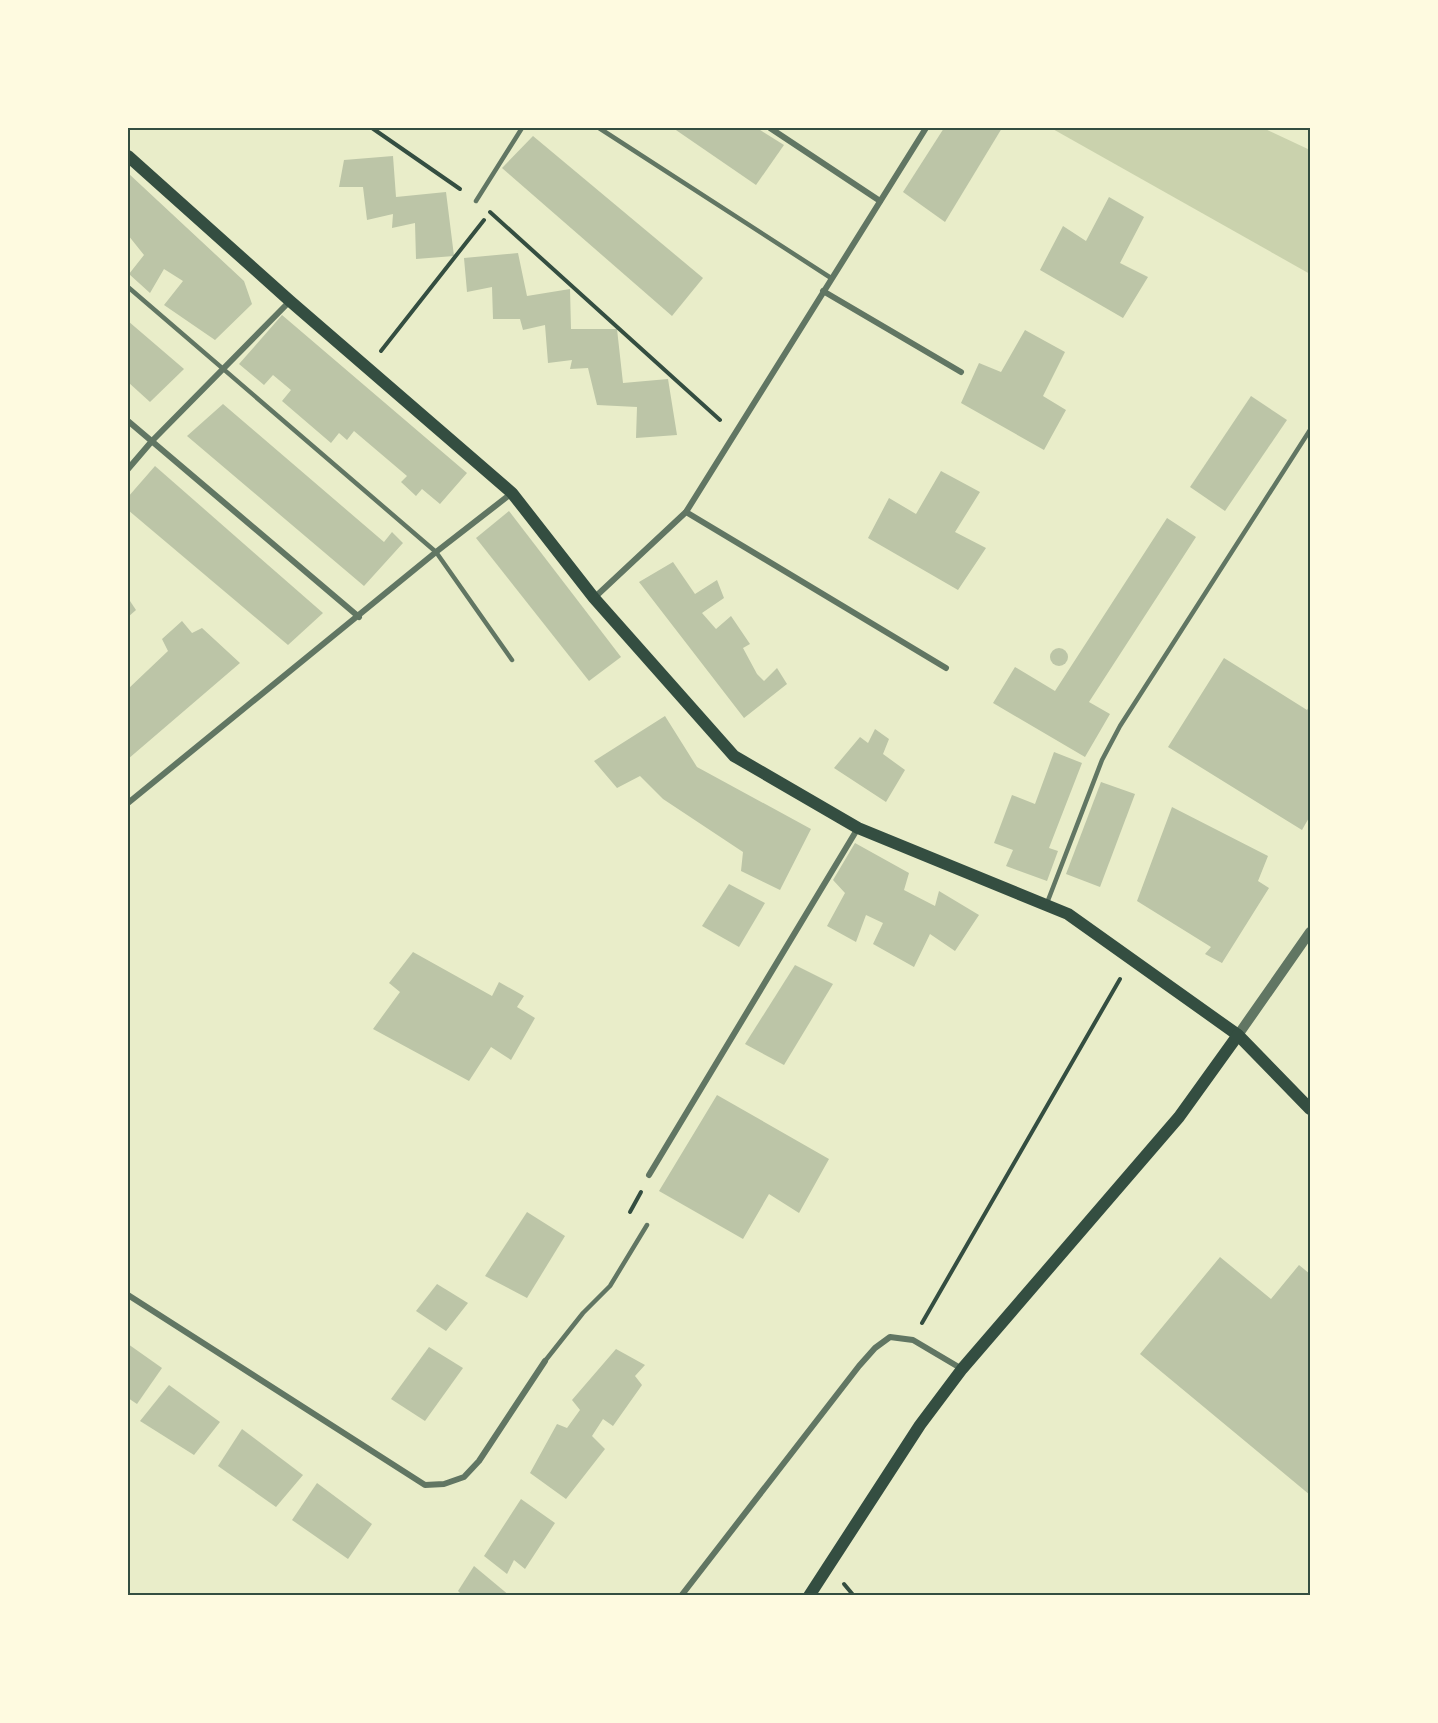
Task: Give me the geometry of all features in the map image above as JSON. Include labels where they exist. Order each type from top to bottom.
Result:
[{"type":"main road","points":[[128,156],[512,493],[594,598],[735,756],[858,828],[1068,915],[1238,1035],[1311,1109]]},
{"type":"main road","points":[[809,1596],[920,1425],[962,1369],[1179,1117],[1238,1035]]},
{"type":"street","points":[[773,128],[880,201]]},
{"type":"street","points":[[594,598],[686,512],[926,128]]},
{"type":"street","points":[[823,291],[961,372]]},
{"type":"street","points":[[128,469],[152,441],[290,300]]},
{"type":"street","points":[[128,421],[359,617]]},
{"type":"street","points":[[128,803],[436,552],[512,493]]},
{"type":"street","points":[[686,512],[946,668]]},
{"type":"street","points":[[650,1175],[858,828]]},
{"type":"street","points":[[1238,1035],[1311,932]]},
{"type":"street","points":[[128,1295],[425,1485],[444,1484],[464,1477],[479,1461],[545,1362]]},
{"type":"street","points":[[681,1596],[875,1348],[890,1337],[912,1340],[962,1369]]},
{"type":"lane","points":[[476,201],[522,128]]},
{"type":"lane","points":[[599,128],[831,278]]},
{"type":"lane","points":[[128,286],[436,552],[512,660]]},
{"type":"lane","points":[[1046,906],[1102,760],[1120,726],[1311,430]]},
{"type":"lane","points":[[545,1362],[583,1312],[610,1286],[647,1225]]},
{"type":"path","points":[[372,128],[490,212],[735,434]]},
{"type":"path","points":[[368,368],[490,212]]},
{"type":"path","points":[[912,1340],[1132,959]]},
{"type":"green space","points":[[1051,128],[1263,128],[1310,150],[1310,274]]},
{"type":"building","points":[[673,128],[757,128],[784,145],[756,185]]},
{"type":"building","points":[[944,128],[1002,128],[945,222],[903,192]]},
{"type":"building","points":[[533,136],[703,278],[672,316],[502,168]]},
{"type":"building","points":[[393,156],[396,197],[446,192],[454,256],[416,259],[415,223],[392,228],[393,214],[367,220],[363,187],[339,187],[344,160]]},
{"type":"building","points":[[128,173],[244,281],[252,304],[215,340],[164,305],[183,281],[164,269],[150,293],[129,274],[144,255],[128,235]]},
{"type":"building","points":[[1109,197],[1144,217],[1120,263],[1148,277],[1123,318],[1040,270],[1063,226],[1086,241]]},
{"type":"building","points":[[518,253],[527,296],[570,289],[571,329],[617,329],[623,383],[668,379],[677,435],[636,438],[637,407],[597,405],[588,368],[570,369],[572,360],[548,363],[545,325],[523,330],[520,319],[493,319],[492,287],[467,292],[464,258]]},
{"type":"building","points":[[282,315],[467,473],[440,504],[422,489],[416,496],[401,482],[407,476],[354,431],[347,440],[339,433],[331,443],[282,401],[291,390],[273,375],[264,385],[239,364]]},
{"type":"building","points":[[128,321],[184,369],[150,402],[128,382]]},
{"type":"building","points":[[1025,330],[1065,352],[1043,396],[1066,410],[1044,450],[961,403],[979,363],[1001,372]]},
{"type":"building","points":[[1251,396],[1287,420],[1225,511],[1190,487]]},
{"type":"building","points":[[223,404],[384,542],[392,532],[403,543],[364,586],[187,436]]},
{"type":"building","points":[[155,466],[323,613],[288,645],[128,510],[128,497]]},
{"type":"building","points":[[941,471],[980,492],[955,532],[986,548],[958,590],[868,538],[889,498],[916,514]]},
{"type":"building","points":[[509,511],[621,657],[589,681],[476,538]]},
{"type":"building","points":[[1167,518],[1196,537],[1089,702],[1110,714],[1085,757],[993,703],[1015,667],[1055,691]]},
{"type":"building","points":[[673,562],[695,594],[717,580],[724,598],[702,613],[716,629],[731,616],[750,644],[743,648],[757,674],[764,681],[777,668],[787,684],[744,718],[639,582]]},
{"type":"building","points":[[128,598],[136,610],[128,617]]},
{"type":"building","points":[[182,621],[192,633],[202,628],[240,663],[128,759],[128,689],[168,651],[162,639]]},
{"type":"building","points":[[1055,648],[1063,648],[1068,653],[1066,664],[1055,666],[1050,661],[1050,653]]},
{"type":"building","points":[[1224,658],[1307,710],[1310,705],[1310,816],[1302,830],[1168,747]]},
{"type":"building","points":[[665,716],[697,767],[811,829],[780,890],[741,871],[743,852],[663,799],[640,776],[617,788],[594,761]]},
{"type":"building","points":[[875,729],[889,739],[883,754],[905,770],[886,802],[834,768],[860,737],[868,743]]},
{"type":"building","points":[[1054,752],[1082,763],[1049,848],[1058,851],[1047,881],[1006,866],[1013,850],[994,843],[1012,795],[1035,804]]},
{"type":"building","points":[[1101,782],[1135,794],[1100,887],[1066,874]]},
{"type":"building","points":[[1172,807],[1268,856],[1258,881],[1269,888],[1222,963],[1205,954],[1211,947],[1137,901]]},
{"type":"building","points":[[855,843],[909,873],[904,890],[935,906],[939,891],[979,915],[955,951],[930,934],[914,967],[873,944],[883,923],[866,915],[856,942],[827,926],[845,893],[833,880]]},
{"type":"building","points":[[729,884],[765,903],[739,947],[702,926]]},
{"type":"building","points":[[413,952],[492,996],[499,982],[524,996],[517,1007],[535,1018],[511,1060],[491,1047],[469,1081],[373,1029],[400,992],[389,983]]},
{"type":"building","points":[[795,965],[833,984],[784,1065],[745,1044]]},
{"type":"building","points":[[717,1095],[829,1159],[799,1213],[769,1194],[743,1239],[659,1191]]},
{"type":"building","points":[[527,1212],[565,1236],[527,1298],[485,1276]]},
{"type":"building","points":[[1220,1257],[1271,1299],[1299,1265],[1310,1274],[1310,1495],[1140,1354]]},
{"type":"building","points":[[437,1284],[468,1303],[446,1331],[416,1311]]},
{"type":"building","points":[[128,1344],[162,1368],[137,1404],[128,1398]]},
{"type":"building","points":[[429,1347],[463,1368],[425,1421],[391,1399]]},
{"type":"building","points":[[616,1349],[645,1365],[635,1376],[642,1385],[613,1426],[603,1419],[592,1436],[605,1449],[566,1499],[530,1473],[557,1424],[567,1428],[580,1410],[572,1400]]},
{"type":"building","points":[[169,1385],[220,1422],[194,1455],[140,1421]]},
{"type":"building","points":[[242,1429],[303,1475],[276,1507],[218,1466]]},
{"type":"building","points":[[317,1483],[372,1524],[348,1559],[292,1520]]},
{"type":"building","points":[[521,1499],[555,1523],[525,1569],[514,1560],[507,1574],[484,1556]]},
{"type":"building","points":[[474,1566],[510,1596],[463,1596],[458,1591]]}]
